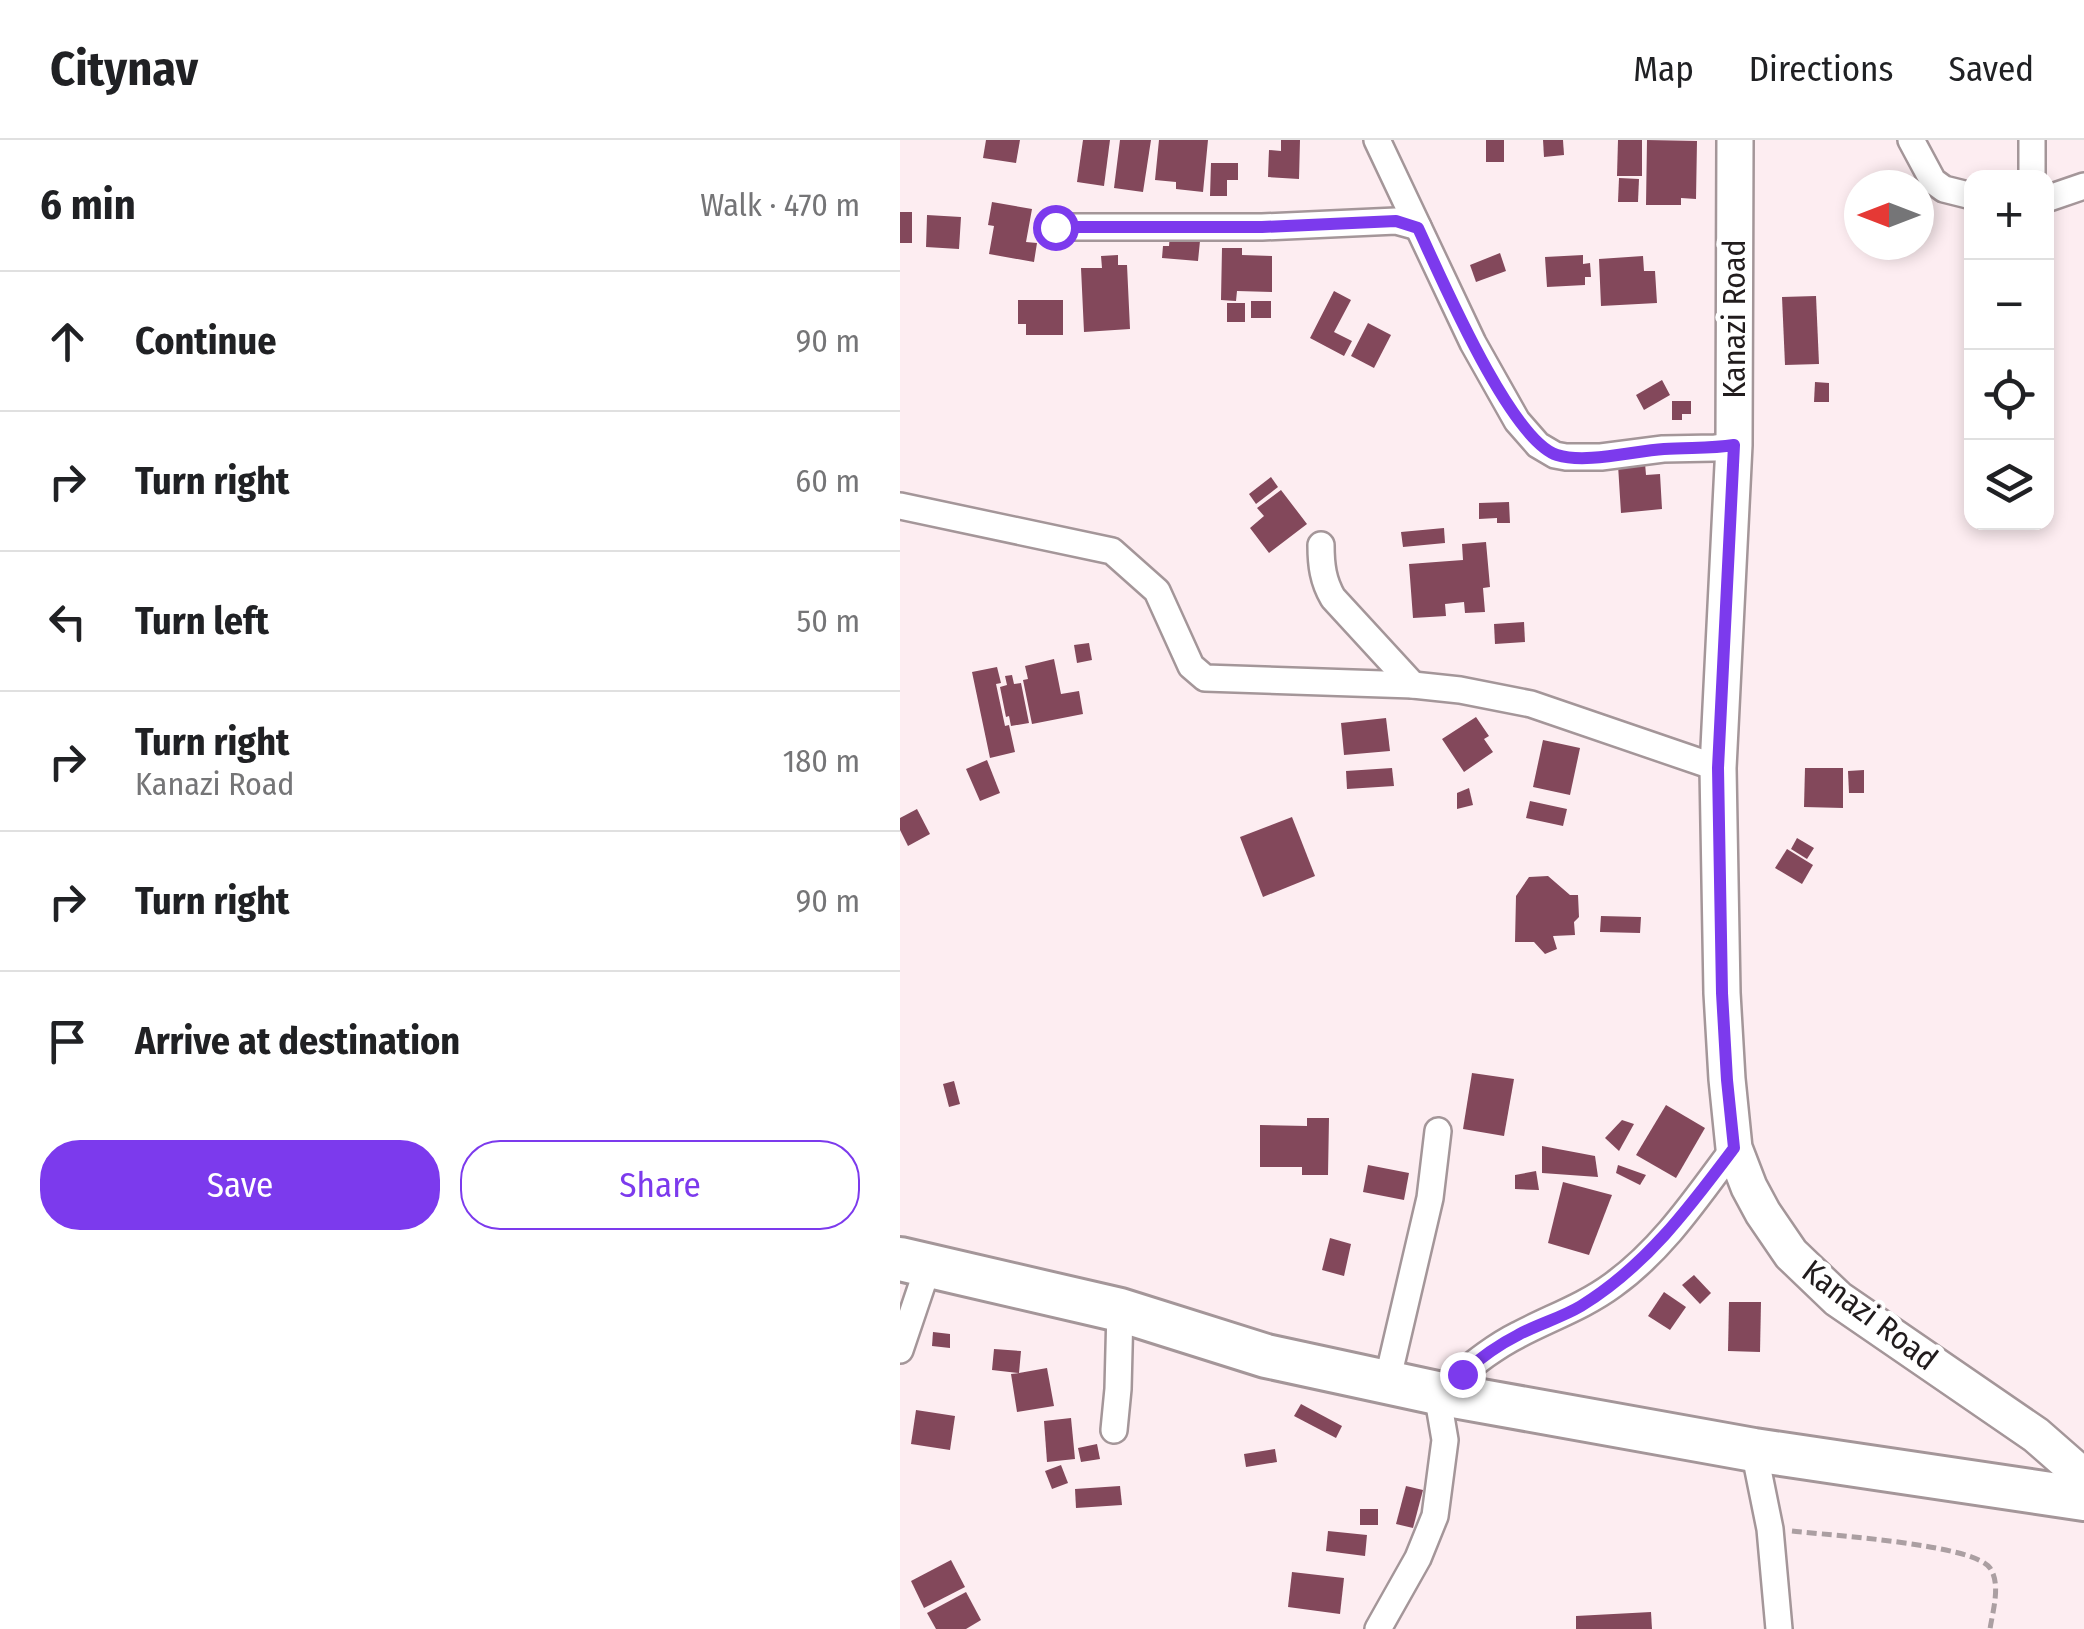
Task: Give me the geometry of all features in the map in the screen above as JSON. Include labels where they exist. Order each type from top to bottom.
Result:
[{"type":"highway","points":[[914,1263],[1120,1310],[1266,1356],[1437,1393],[1754,1450],[2084,1499]]},
{"type":"main road","name":"Kanazi Road","points":[[1735,140],[1734,445],[1718,768],[1722,993],[1734,1148],[1756,1200],[1791,1254],[1838,1298],[2036,1436],[2084,1477]]},
{"type":"street","points":[[1377,140],[1473,343],[1517,421],[1538,445],[1566,457],[1734,445]]},
{"type":"street","points":[[1911,140],[1933,181],[1944,190],[1964,194]]},
{"type":"street","points":[[2032,140],[2032,170]]},
{"type":"street","points":[[2054,196],[2084,186]]},
{"type":"street","points":[[1055,227],[1262,227],[1396,221],[1418,228]]},
{"type":"street","points":[[900,506],[1112,551],[1158,591],[1191,666],[1206,678],[1460,690],[1531,704],[1718,768]]},
{"type":"street","points":[[1321,546],[1326,587],[1333,598],[1413,685]]},
{"type":"street","points":[[1387,1382],[1430,1198],[1438,1131]]},
{"type":"street","points":[[1378,1629],[1418,1558],[1435,1516],[1446,1440],[1437,1393],[1517,1335],[1577,1308],[1615,1284],[1677,1224],[1734,1148]]},
{"type":"street","points":[[900,1350],[914,1263]]},
{"type":"street","points":[[1114,1430],[1120,1310]]},
{"type":"street","points":[[1754,1450],[1770,1529],[1779,1629]]},
{"type":"path","points":[[1770,1529],[1975,1556],[1988,1564],[1994,1578],[1996,1593],[1990,1629]]},
{"type":"building","points":[[986,140],[1020,140],[1016,163],[983,158]]},
{"type":"building","points":[[1083,140],[1110,140],[1104,186],[1077,182]]},
{"type":"building","points":[[1120,140],[1151,140],[1143,192],[1114,188]]},
{"type":"building","points":[[1159,140],[1208,140],[1203,192],[1176,189],[1176,182],[1155,180]]},
{"type":"building","points":[[1281,140],[1300,140],[1299,179],[1268,177],[1269,150],[1281,151]]},
{"type":"building","points":[[1486,140],[1504,140],[1504,162],[1486,162]]},
{"type":"building","points":[[1543,140],[1563,140],[1564,155],[1544,157]]},
{"type":"building","points":[[1618,140],[1642,140],[1642,176],[1617,176]]},
{"type":"building","points":[[1647,140],[1697,141],[1696,199],[1681,198],[1681,205],[1646,205]]},
{"type":"building","points":[[1211,163],[1238,163],[1238,180],[1227,180],[1227,196],[1210,196]]},
{"type":"building","points":[[1619,178],[1639,179],[1638,202],[1618,202]]},
{"type":"building","points":[[992,202],[1032,209],[1026,242],[1037,243],[1034,262],[989,254],[994,226],[988,225]]},
{"type":"building","points":[[900,212],[912,212],[912,243],[900,243]]},
{"type":"building","points":[[927,215],[961,217],[959,249],[926,247]]},
{"type":"building","points":[[1170,234],[1200,241],[1198,261],[1162,258]]},
{"type":"building","points":[[1222,248],[1242,248],[1242,255],[1272,256],[1272,292],[1237,291],[1236,301],[1221,300]]},
{"type":"building","points":[[1500,253],[1506,271],[1476,282],[1470,265]]},
{"type":"building","points":[[1118,255],[1118,265],[1127,265],[1130,329],[1084,332],[1081,268],[1102,268],[1101,256]]},
{"type":"building","points":[[1583,255],[1583,264],[1590,263],[1591,277],[1585,277],[1585,285],[1547,287],[1545,257]]},
{"type":"building","points":[[1643,256],[1644,271],[1655,271],[1657,303],[1601,306],[1599,259]]},
{"type":"building","points":[[1334,291],[1351,300],[1334,332],[1352,341],[1344,356],[1310,338]]},
{"type":"building","points":[[1816,296],[1819,364],[1785,365],[1782,297]]},
{"type":"building","points":[[1018,300],[1063,300],[1063,335],[1026,335],[1026,324],[1018,324]]},
{"type":"building","points":[[1251,301],[1271,301],[1271,318],[1251,318]]},
{"type":"building","points":[[1227,303],[1245,303],[1245,322],[1227,322]]},
{"type":"building","points":[[1368,323],[1391,335],[1374,368],[1351,356]]},
{"type":"building","points":[[1662,380],[1670,395],[1644,410],[1636,395]]},
{"type":"building","points":[[1815,382],[1829,383],[1829,402],[1814,402]]},
{"type":"building","points":[[1672,401],[1691,401],[1691,414],[1682,414],[1682,420],[1672,420]]},
{"type":"building","points":[[1645,463],[1646,475],[1660,474],[1662,509],[1621,513],[1618,465]]},
{"type":"building","points":[[1271,477],[1278,487],[1256,504],[1249,494]]},
{"type":"building","points":[[1281,490],[1307,524],[1269,553],[1250,528],[1264,516],[1257,508]]},
{"type":"building","points":[[1509,502],[1510,523],[1497,523],[1497,518],[1479,519],[1479,503]]},
{"type":"building","points":[[1444,528],[1445,543],[1403,547],[1401,532]]},
{"type":"building","points":[[1486,542],[1490,587],[1483,588],[1485,612],[1465,613],[1464,602],[1445,604],[1446,616],[1413,618],[1409,564],[1463,560],[1462,544]]},
{"type":"building","points":[[1524,622],[1525,642],[1495,644],[1494,624]]},
{"type":"building","points":[[1089,643],[1092,660],[1077,663],[1074,645]]},
{"type":"building","points":[[1054,659],[1061,694],[1079,691],[1083,714],[1032,724],[1023,680],[1028,679],[1025,666]]},
{"type":"building","points":[[997,667],[1001,683],[996,684],[1015,752],[990,758],[972,672]]},
{"type":"building","points":[[1012,675],[1014,684],[1021,683],[1029,723],[1011,726],[1000,687],[1007,685],[1005,676]]},
{"type":"building","points":[[1476,717],[1489,736],[1484,739],[1493,752],[1464,772],[1442,739]]},
{"type":"building","points":[[1386,718],[1390,751],[1344,755],[1341,723]]},
{"type":"building","points":[[1543,740],[1580,748],[1570,795],[1533,787]]},
{"type":"building","points":[[987,760],[1000,793],[980,801],[966,769]]},
{"type":"building","points":[[1392,768],[1394,786],[1347,789],[1346,771]]},
{"type":"building","points":[[1805,768],[1843,768],[1843,808],[1804,807]]},
{"type":"building","points":[[1864,770],[1864,793],[1849,793],[1848,771]]},
{"type":"building","points":[[1469,788],[1473,805],[1457,809],[1457,793]]},
{"type":"building","points":[[1530,801],[1567,809],[1563,826],[1526,818]]},
{"type":"building","points":[[917,809],[930,834],[908,846],[900,830],[900,818]]},
{"type":"building","points":[[1292,817],[1315,876],[1263,897],[1240,837]]},
{"type":"building","points":[[1797,838],[1814,848],[1807,859],[1791,849]]},
{"type":"building","points":[[1787,849],[1813,865],[1802,884],[1775,868]]},
{"type":"building","points":[[1548,876],[1570,895],[1578,895],[1579,917],[1574,922],[1575,935],[1553,936],[1557,949],[1545,954],[1534,942],[1515,942],[1516,896],[1529,877]]},
{"type":"building","points":[[1601,916],[1641,917],[1640,933],[1600,932]]},
{"type":"building","points":[[1472,1073],[1514,1079],[1504,1136],[1463,1129]]},
{"type":"building","points":[[954,1081],[960,1104],[949,1107],[943,1084]]},
{"type":"building","points":[[1666,1105],[1705,1128],[1676,1178],[1636,1155]]},
{"type":"building","points":[[1307,1118],[1329,1118],[1328,1175],[1302,1175],[1302,1167],[1260,1167],[1260,1125],[1307,1126]]},
{"type":"building","points":[[1622,1120],[1634,1124],[1619,1151],[1605,1138]]},
{"type":"building","points":[[1542,1146],[1595,1156],[1598,1177],[1542,1173]]},
{"type":"building","points":[[1368,1165],[1409,1173],[1404,1200],[1363,1192]]},
{"type":"building","points":[[1618,1165],[1646,1175],[1640,1185],[1616,1173]]},
{"type":"building","points":[[1536,1171],[1539,1190],[1515,1189],[1515,1175]]},
{"type":"building","points":[[1563,1182],[1612,1195],[1589,1255],[1548,1243]]},
{"type":"building","points":[[1330,1238],[1351,1244],[1344,1276],[1322,1270]]},
{"type":"building","points":[[1694,1275],[1711,1293],[1700,1304],[1682,1285]]},
{"type":"building","points":[[1664,1292],[1686,1307],[1670,1330],[1648,1316]]},
{"type":"building","points":[[1729,1302],[1761,1302],[1760,1352],[1728,1351]]},
{"type":"building","points":[[933,1332],[950,1334],[950,1348],[932,1346]]},
{"type":"building","points":[[994,1349],[1021,1351],[1019,1373],[992,1370]]},
{"type":"building","points":[[1047,1368],[1054,1406],[1017,1412],[1011,1374]]},
{"type":"building","points":[[1301,1404],[1342,1426],[1336,1438],[1294,1416]]},
{"type":"building","points":[[916,1410],[955,1416],[950,1450],[911,1444]]},
{"type":"building","points":[[1071,1418],[1075,1459],[1047,1462],[1044,1421]]},
{"type":"building","points":[[1097,1444],[1100,1459],[1081,1462],[1078,1448]]},
{"type":"building","points":[[1275,1449],[1277,1462],[1246,1467],[1244,1454]]},
{"type":"building","points":[[1061,1465],[1068,1483],[1052,1489],[1045,1471]]},
{"type":"building","points":[[1120,1486],[1122,1505],[1076,1508],[1075,1489]]},
{"type":"building","points":[[1406,1486],[1423,1490],[1413,1528],[1396,1524]]},
{"type":"building","points":[[1360,1509],[1378,1509],[1378,1525],[1360,1525]]},
{"type":"building","points":[[1328,1531],[1367,1535],[1365,1556],[1326,1551]]},
{"type":"building","points":[[951,1560],[965,1587],[924,1608],[911,1581]]},
{"type":"building","points":[[1292,1572],[1344,1578],[1340,1614],[1288,1607]]},
{"type":"building","points":[[966,1592],[981,1620],[966,1629],[936,1629],[927,1613]]},
{"type":"building","points":[[1651,1612],[1652,1629],[1576,1629],[1576,1616]]},
{"type":"route","points":[[1055,227],[1262,227],[1396,221],[1418,228],[1473,343],[1517,421],[1538,445],[1566,457],[1734,445],[1718,768],[1722,993],[1734,1148],[1677,1224],[1615,1284],[1577,1308],[1517,1335],[1462,1374]]}]
